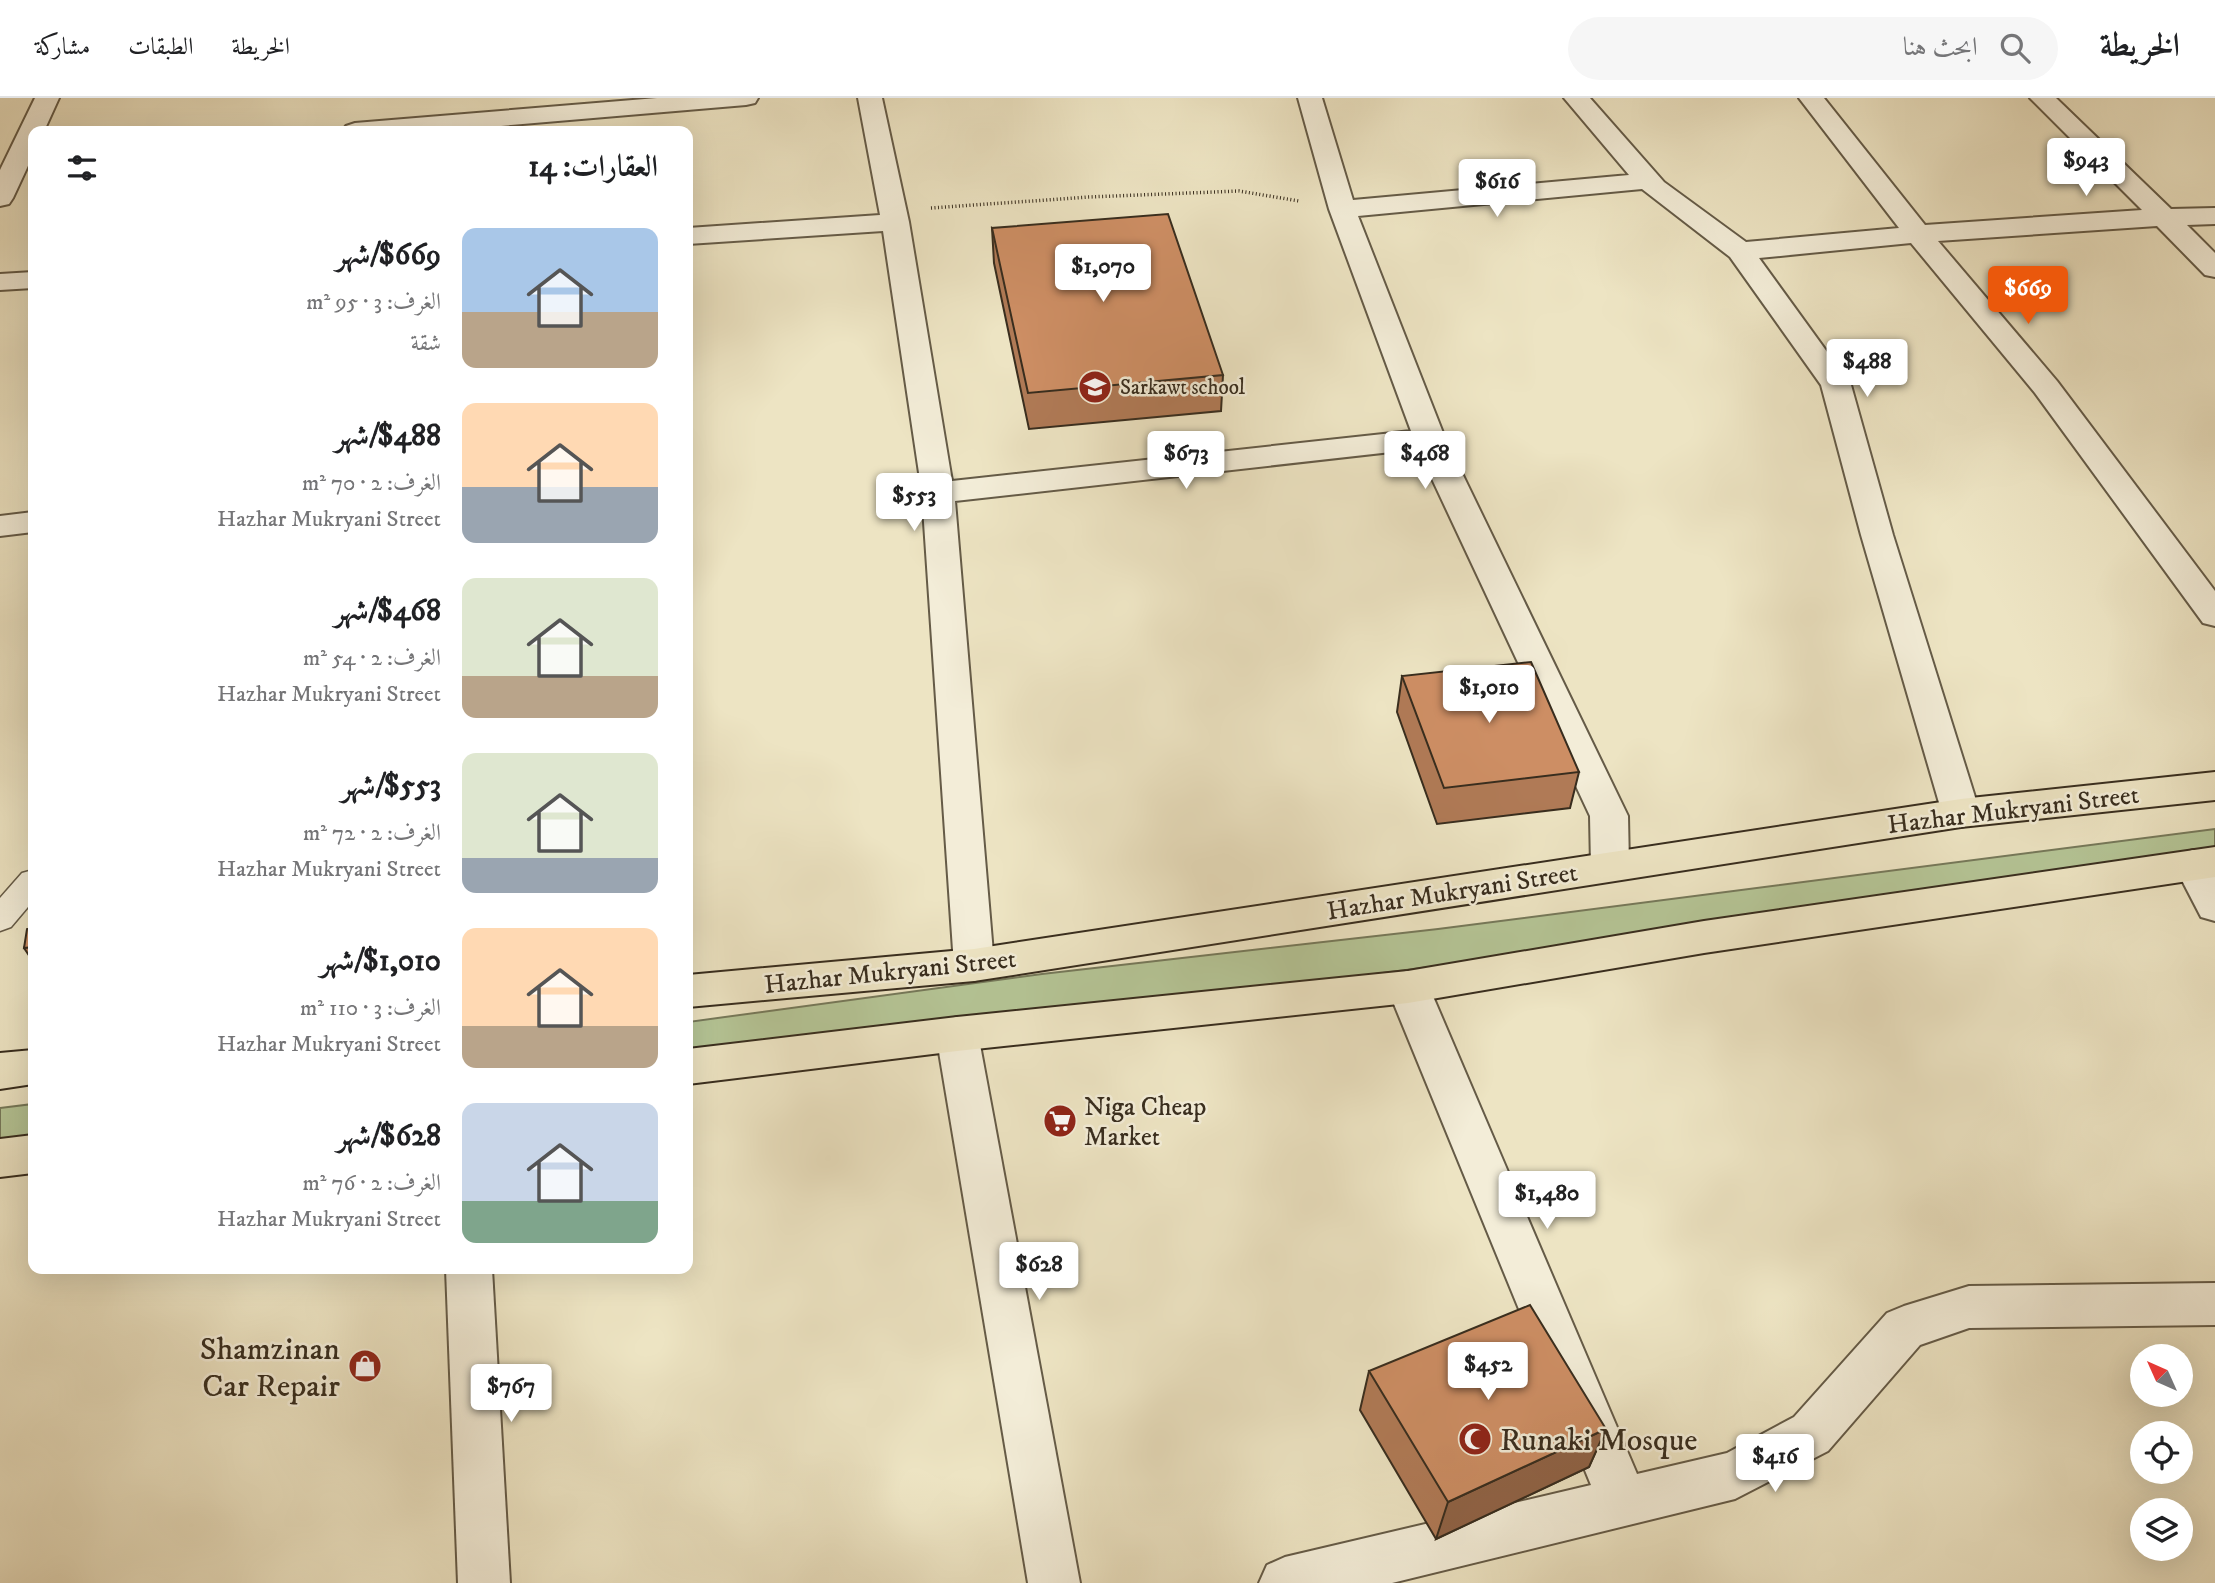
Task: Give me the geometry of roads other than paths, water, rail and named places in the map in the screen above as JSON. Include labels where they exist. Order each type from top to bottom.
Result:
[{"type":"highway","name":"Hazhar Mukryani Street","points":[[693,991],[974,965],[1961,813],[2215,786]]},
{"type":"highway","points":[[693,1066],[957,1034],[1408,986],[1704,937],[2204,864]]},
{"type":"highway","points":[[0,1071],[28,1068]]},
{"type":"highway","points":[[0,1158],[28,1155]]},
{"type":"street","points":[[37,126],[47,98]]},
{"type":"street","points":[[414,126],[746,98]]},
{"type":"street","points":[[870,98],[893,216],[938,493],[974,965]]},
{"type":"street","points":[[1310,98],[1342,209],[1429,438],[1609,816],[1610,866]]},
{"type":"street","points":[[1576,98],[1648,181],[1740,251],[1836,385],[1877,535],[1961,813]]},
{"type":"street","points":[[1811,98],[1918,234],[2046,387],[2215,615]]},
{"type":"street","points":[[2042,98],[2215,269]]},
{"type":"street","points":[[0,198],[26,159]]},
{"type":"street","points":[[1342,209],[1648,181]]},
{"type":"street","points":[[693,236],[893,216]]},
{"type":"street","points":[[1740,251],[1918,234],[2215,216]]},
{"type":"street","points":[[0,282],[28,280]]},
{"type":"street","points":[[938,493],[1429,438]]},
{"type":"street","points":[[0,526],[28,523]]},
{"type":"street","points":[[2204,864],[2215,906]]},
{"type":"street","points":[[1408,986],[1623,1502]]},
{"type":"street","points":[[957,1034],[1054,1583]]},
{"type":"street","points":[[469,1274],[484,1583]]},
{"type":"street","points":[[1285,1583],[1735,1475],[1811,1434],[1904,1328],[1969,1307],[2215,1304]]},
{"type":"lane","points":[[0,919],[28,887]]},
{"type":"place","name":"Sarkawt school","points":[[1095,387]]},
{"type":"place","name":"Niga Cheap Market","points":[[1060,1121]]},
{"type":"place","name":"Shamzinan Car Repair","points":[[365,1366]]},
{"type":"place","name":"Runaki Mosque","points":[[1475,1439]]}]
